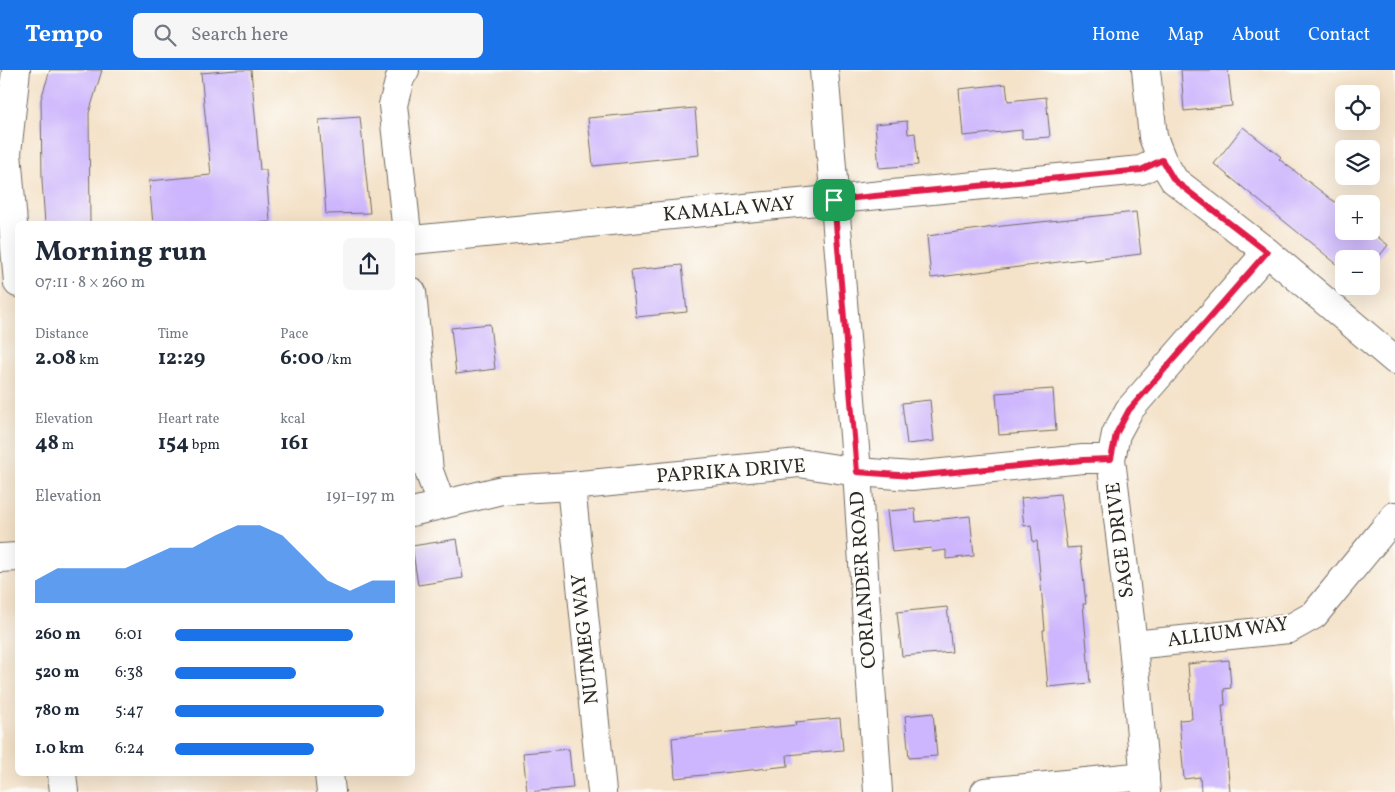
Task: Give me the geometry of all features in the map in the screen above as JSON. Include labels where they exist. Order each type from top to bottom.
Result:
[{"type":"street","points":[[13,273],[3,154],[16,70]]},
{"type":"street","points":[[405,70],[400,78],[393,106],[406,221]]},
{"type":"street","name":"CORIANDER ROAD","points":[[824,70],[857,472],[878,792]]},
{"type":"street","points":[[1146,70],[1153,137],[1162,160],[1174,180],[1267,252],[1395,360]]},
{"type":"street","name":"KAMALA WAY","points":[[415,240],[1141,170],[1162,160]]},
{"type":"street","name":"SAGE DRIVE","points":[[1145,784],[1133,645],[1111,459],[1116,434],[1129,410],[1267,252]]},
{"type":"street","points":[[415,324],[429,471],[442,504]]},
{"type":"street","name":"PAPRIKA DRIVE","points":[[415,511],[502,490],[570,486],[799,464],[857,472],[912,476],[1111,459]]},
{"type":"street","name":"NUTMEG WAY","points":[[570,486],[602,792]]},
{"type":"street","name":"ALLIUM WAY","points":[[1133,645],[1290,629],[1314,615],[1395,516]]},
{"type":"street","points":[[0,558],[15,557]]},
{"type":"street","points":[[62,776],[64,792]]},
{"type":"street","points":[[329,776],[331,792]]},
{"type":"street","points":[[985,792],[1145,784]]},
{"type":"building","points":[[50,70],[102,70],[89,113],[90,221],[45,221],[42,180],[41,99]]},
{"type":"building","points":[[251,70],[260,170],[266,170],[270,221],[153,221],[149,181],[211,175],[201,73]]},
{"type":"building","points":[[1181,70],[1228,70],[1232,106],[1184,111]]},
{"type":"building","points":[[1006,84],[1008,101],[1046,97],[1050,137],[1022,139],[1022,130],[963,136],[959,89]]},
{"type":"building","points":[[695,108],[699,155],[593,166],[588,118]]},
{"type":"building","points":[[360,117],[370,213],[326,214],[319,120]]},
{"type":"building","points":[[907,121],[908,134],[915,133],[918,165],[879,168],[875,124]]},
{"type":"building","points":[[1243,127],[1281,157],[1279,159],[1335,202],[1335,240],[1380,239],[1388,245],[1380,255],[1380,250],[1335,250],[1335,263],[1214,164]]},
{"type":"building","points":[[1136,212],[1141,254],[1084,261],[1083,259],[931,278],[927,236]]},
{"type":"building","points":[[682,265],[687,312],[636,317],[631,270]]},
{"type":"building","points":[[490,324],[495,369],[456,374],[451,328]]},
{"type":"building","points":[[1053,389],[1056,431],[999,435],[996,393]]},
{"type":"building","points":[[930,400],[934,441],[907,444],[902,403]]},
{"type":"building","points":[[1060,494],[1067,548],[1080,547],[1086,604],[1083,604],[1090,683],[1048,687],[1037,541],[1033,542],[1031,525],[1024,526],[1021,498]]},
{"type":"building","points":[[915,509],[916,522],[970,516],[974,556],[946,559],[946,550],[932,552],[931,548],[892,552],[887,511]]},
{"type":"building","points":[[457,539],[463,578],[418,585],[415,566],[415,546]]},
{"type":"building","points":[[947,607],[952,652],[902,656],[897,612]]},
{"type":"building","points":[[1229,660],[1231,688],[1224,689],[1225,705],[1222,705],[1230,792],[1201,792],[1200,777],[1184,779],[1179,720],[1192,719],[1188,664]]},
{"type":"building","points":[[933,713],[937,756],[909,758],[905,716]]},
{"type":"building","points":[[840,718],[843,750],[787,755],[788,766],[675,778],[672,738],[796,725],[795,722]]},
{"type":"building","points":[[569,749],[573,788],[527,792],[523,753]]},
{"type":"route","points":[[1162,160],[1174,180],[1267,252],[1129,410],[1116,434],[1111,459],[912,476],[857,472],[834,200],[1141,170],[1162,160]]}]
